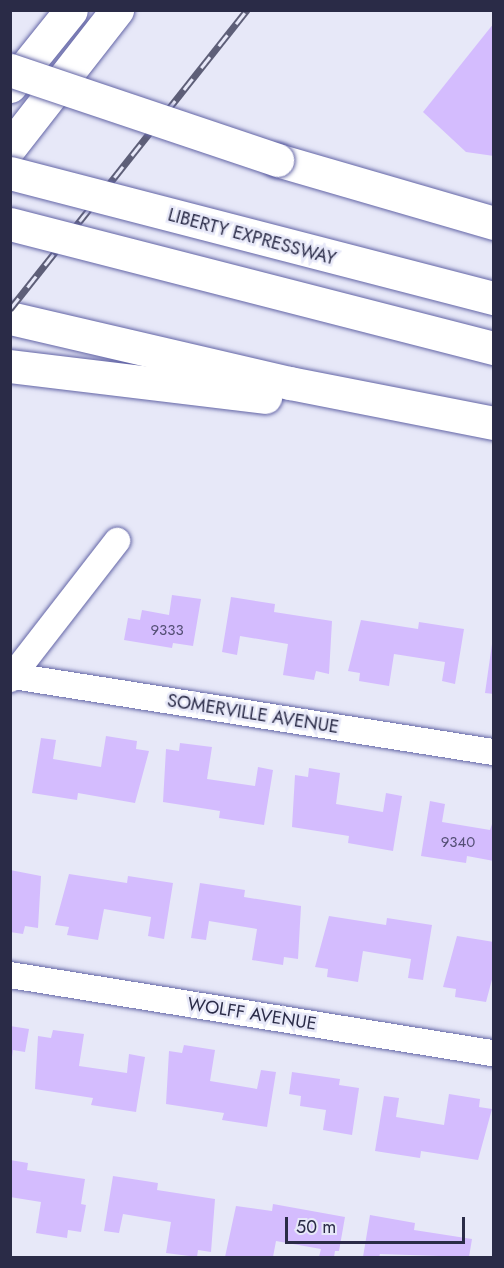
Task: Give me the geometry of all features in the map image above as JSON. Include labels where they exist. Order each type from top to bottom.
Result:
[{"type":"main road","points":[[10,86],[71,10]]},
{"type":"main road","points":[[10,147],[117,10]]},
{"type":"main road","points":[[10,70],[277,160]]},
{"type":"main road","points":[[10,93],[277,160],[494,223]]},
{"type":"main road","name":"LIBERTY EXPRESSWAY","points":[[10,173],[494,298]]},
{"type":"main road","points":[[10,224],[494,348]]},
{"type":"main road","points":[[10,318],[290,383],[494,425]]},
{"type":"main road","points":[[10,366],[494,425]]},
{"type":"street","points":[[12,677],[117,541]]},
{"type":"street","name":"SOMERVILLE AVENUE","points":[[12,677],[494,752]]},
{"type":"street","name":"WOLFF AVENUE","points":[[10,975],[494,1053]]},
{"type":"building","points":[[494,23],[494,156],[466,152],[423,112]]},
{"type":"building","points":[[172,595],[201,599],[193,646],[173,643],[172,648],[124,640],[128,618],[140,620],[142,610],[169,615]]},
{"type":"building","points":[[231,597],[275,604],[274,612],[332,621],[329,674],[316,671],[314,680],[283,675],[288,644],[240,636],[237,655],[222,652]]},
{"type":"building","points":[[361,620],[418,629],[419,622],[464,629],[455,684],[442,681],[445,662],[394,654],[389,686],[359,681],[360,673],[348,671]]},
{"type":"building","points":[[492,644],[494,644],[494,694],[485,693]]},
{"type":"building","points":[[106,736],[137,741],[136,749],[149,751],[135,803],[78,793],[77,800],[32,793],[41,738],[56,740],[53,759],[101,767]]},
{"type":"building","points":[[180,743],[212,747],[207,779],[255,786],[258,767],[273,770],[264,825],[219,818],[220,811],[163,802],[166,749],[179,751]]},
{"type":"building","points":[[309,768],[340,773],[336,804],[383,812],[386,793],[402,796],[393,851],[348,843],[349,836],[292,827],[295,775],[308,777]]},
{"type":"building","points":[[430,801],[445,804],[442,822],[490,830],[494,818],[494,861],[467,856],[466,863],[421,856]]},
{"type":"building","points":[[10,870],[41,876],[38,928],[25,926],[23,934],[10,932]]},
{"type":"building","points":[[69,874],[127,883],[128,876],[173,883],[164,939],[148,936],[151,917],[104,909],[98,940],[67,935],[69,927],[55,925]]},
{"type":"building","points":[[200,883],[245,890],[244,897],[301,906],[298,959],[284,957],[283,965],[252,960],[257,929],[209,921],[206,940],[191,938]]},
{"type":"building","points":[[329,916],[386,925],[387,918],[432,925],[423,980],[408,978],[411,959],[363,951],[358,982],[327,977],[328,969],[315,967]]},
{"type":"building","points":[[457,936],[494,942],[494,972],[486,1002],[455,997],[456,989],[443,987]]},
{"type":"building","points":[[10,1026],[29,1029],[25,1052],[13,1050],[12,1057]]},
{"type":"building","points":[[53,1030],[84,1034],[79,1066],[127,1073],[129,1054],[145,1057],[136,1112],[91,1105],[93,1098],[35,1089],[38,1036],[51,1038]]},
{"type":"building","points":[[184,1045],[215,1050],[210,1081],[257,1089],[261,1070],[276,1072],[267,1127],[222,1120],[224,1113],[166,1104],[169,1051],[182,1053]]},
{"type":"building","points":[[292,1072],[340,1079],[339,1085],[359,1088],[352,1135],[323,1130],[326,1110],[300,1106],[301,1096],[289,1094]]},
{"type":"building","points":[[449,1094],[480,1099],[479,1107],[492,1109],[478,1160],[421,1151],[420,1158],[375,1151],[384,1096],[399,1098],[396,1117],[444,1125]]},
{"type":"building","points":[[10,1160],[28,1163],[27,1170],[85,1179],[81,1204],[86,1205],[81,1232],[68,1230],[67,1238],[36,1233],[41,1202],[10,1197]]},
{"type":"building","points":[[113,1176],[158,1183],[157,1190],[215,1199],[211,1252],[198,1250],[197,1257],[166,1253],[171,1222],[123,1214],[119,1233],[104,1231]]},
{"type":"building","points":[[273,1204],[345,1217],[339,1251],[335,1251],[334,1257],[319,1257],[321,1249],[276,1241],[273,1257],[225,1257],[236,1206],[272,1211]]},
{"type":"building","points":[[370,1215],[415,1223],[414,1230],[472,1239],[469,1257],[380,1254],[379,1257],[363,1257]]},
{"type":"railway","points":[[10,309],[247,10]]}]
